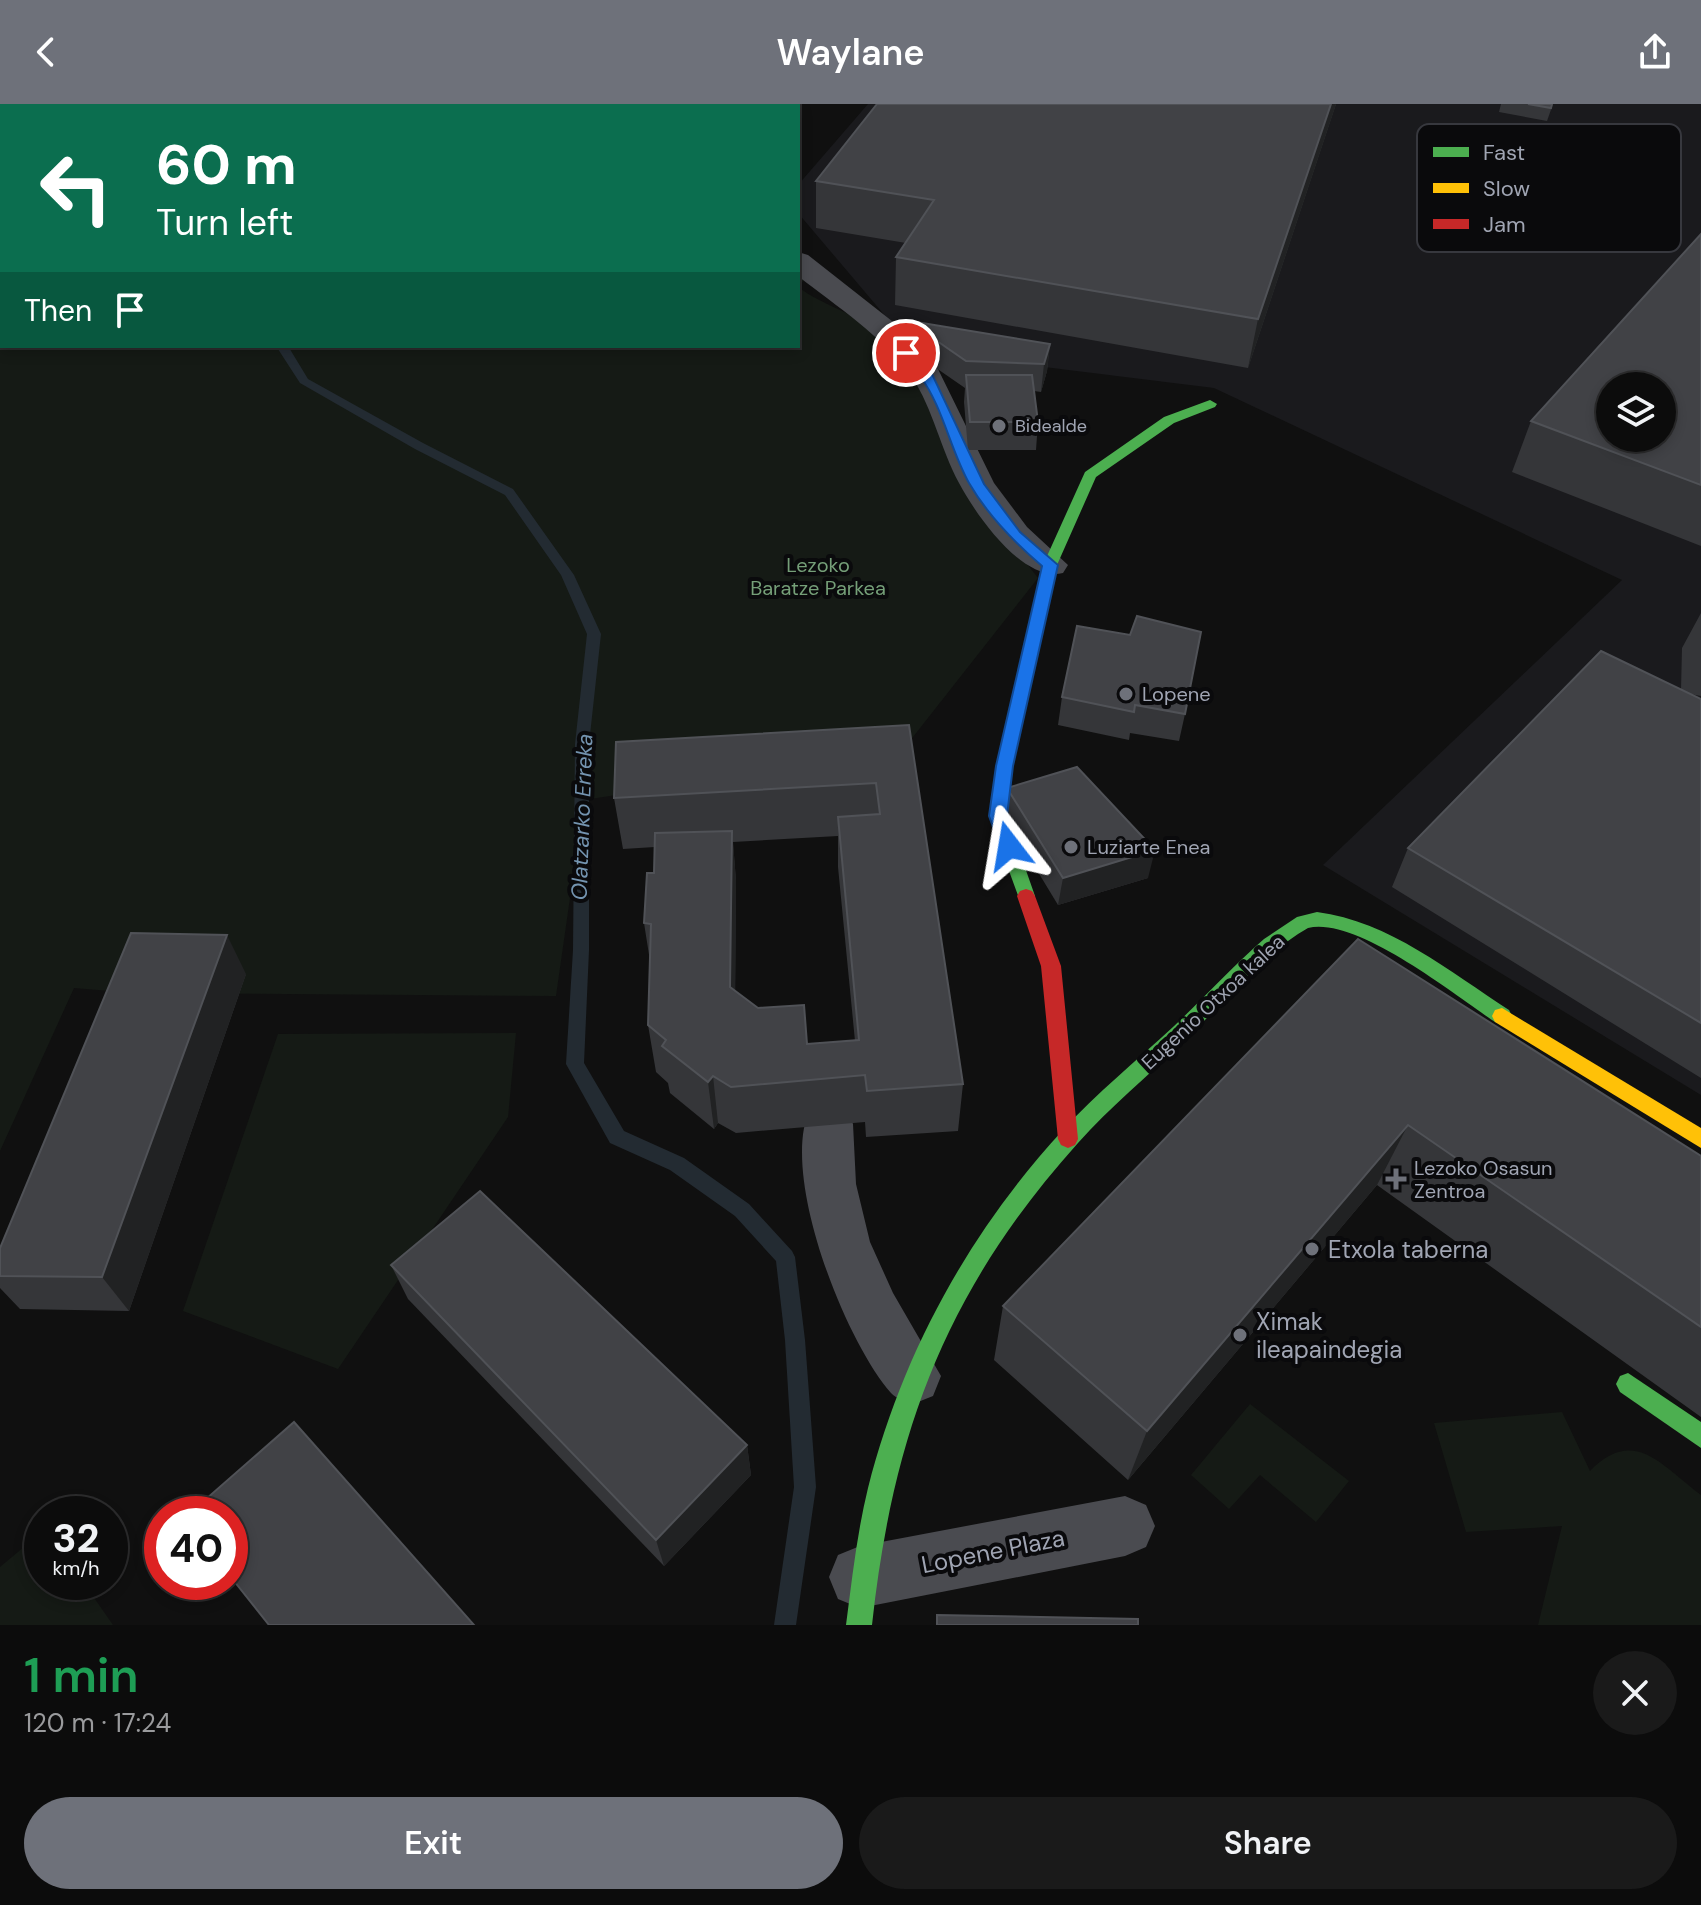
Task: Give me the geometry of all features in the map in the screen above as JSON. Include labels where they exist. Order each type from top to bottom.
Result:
[{"type":"street","points":[[800,263],[886,332],[926,374],[977,484],[1014,535],[1050,565]]},
{"type":"street","points":[[1068,1139],[1051,966],[998,816],[1004,766],[1050,565],[1090,475],[1169,420],[1210,404]]},
{"type":"street","name":"Eugenio Otxoa kalea","points":[[860,1601],[883,1473],[913,1376],[975,1262],[1026,1189],[1068,1139],[1298,924],[1317,919],[1356,925],[1701,1139]]},
{"type":"street","points":[[828,1124],[830,1191],[851,1267],[887,1336],[913,1376]]},
{"type":"street","points":[[1628,1384],[1701,1436]]},
{"type":"street","name":"Lopene Plaza","points":[[860,1601],[992,1548],[1125,1526]]},
{"type":"shaded area","points":[[868,104],[1701,104],[1701,1095],[1323,865],[1622,580],[1214,388],[915,351],[800,215],[800,183]]},
{"type":"green space","name":"Lezoko Baratze Parkea","points":[[800,288],[873,327],[896,348],[919,384],[975,496],[1038,578],[902,751],[584,800],[556,996],[134,993],[74,988],[0,1151],[0,348],[800,348]]},
{"type":"green space","points":[[516,1033],[508,1117],[338,1369],[183,1311],[278,1034]]},
{"type":"green space","points":[[1250,1404],[1349,1481],[1316,1522],[1260,1475],[1229,1509],[1191,1475]]},
{"type":"green space","points":[[1562,1412],[1590,1471],[1606,1458],[1620,1452],[1634,1451],[1660,1462],[1701,1495],[1701,1625],[1538,1625],[1562,1526],[1466,1532],[1434,1423]]},
{"type":"green space","points":[[24,1547],[24,1600],[96,1600],[113,1625],[0,1625],[0,1567]]},
{"type":"building","points":[[877,104],[1331,104],[1258,319],[896,257],[934,200],[816,181]]},
{"type":"building","points":[[1528,104],[1552,104],[1551,108]]},
{"type":"building","points":[[1701,234],[1701,485],[1613,452],[1676,452],[1676,372],[1596,372],[1596,445],[1531,421]]},
{"type":"building","points":[[916,322],[1050,344],[1044,364],[966,361],[914,325]]},
{"type":"building","points":[[966,375],[1032,375],[1038,422],[970,422]]},
{"type":"building","name":"Lopene","points":[[1137,616],[1201,632],[1185,714],[1135,705],[1134,712],[1062,697],[1077,626],[1130,635]]},
{"type":"building","points":[[1601,651],[1701,699],[1701,1023],[1408,848]]},
{"type":"building","points":[[909,725],[963,1084],[867,1091],[865,1075],[731,1087],[713,1076],[708,1082],[662,1046],[666,1040],[648,1025],[651,924],[644,923],[647,873],[654,873],[655,833],[732,831],[730,987],[758,1008],[804,1005],[807,1044],[859,1040],[838,817],[880,814],[876,783],[614,798],[616,742]]},
{"type":"building","points":[[1077,767],[1155,850],[1063,878],[1007,788]]},
{"type":"building","points":[[131,933],[227,935],[102,1277],[0,1276],[0,1248]]},
{"type":"building","points":[[1358,939],[1701,1156],[1701,1327],[1408,1125],[1147,1431],[1003,1306]]},
{"type":"building","points":[[480,1191],[747,1445],[656,1540],[391,1265]]},
{"type":"building","points":[[294,1422],[474,1625],[269,1625],[248,1599],[248,1496],[210,1496]]},
{"type":"building","points":[[937,1615],[1138,1619],[1138,1625],[937,1625]]},
{"type":"waterway","name":"Olatzarko Erreka","points":[[283,348],[304,381],[419,446],[509,492],[567,575],[594,634],[582,744],[581,950],[575,1064],[617,1137],[677,1164],[742,1210],[785,1257],[795,1340],[805,1487],[785,1625]]},
{"type":"traffic: fast","points":[[1026,896],[998,816],[1004,766],[1050,565],[1090,475],[1169,420],[1210,404]]},
{"type":"traffic: fast","points":[[859,1625],[867,1556],[880,1489],[898,1424],[922,1363],[951,1303],[985,1246],[1025,1190],[1070,1137],[1254,959],[1287,931],[1303,922],[1317,919],[1337,921],[1386,942],[1502,1016]]},
{"type":"traffic: fast","points":[[1628,1384],[1701,1436]]},
{"type":"traffic: slow","points":[[1502,1016],[1701,1139]]},
{"type":"traffic: jam","points":[[1026,896],[1051,966],[1068,1139]]},
{"type":"place","name":"Bidealde","points":[[999,426]]},
{"type":"place","name":"Lopene","points":[[1126,694]]},
{"type":"place","name":"Luziarte Enea","points":[[1071,847]]},
{"type":"place","name":"Lezoko Osasun Zentroa","points":[[1396,1179]]},
{"type":"place","name":"Etxola taberna","points":[[1312,1249]]},
{"type":"place","name":"Ximak ileapaindegia","points":[[1240,1335]]},
{"type":"route","points":[[906,353],[926,374],[977,484],[1014,535],[1050,565],[1004,766],[998,816],[1009,846]]}]
